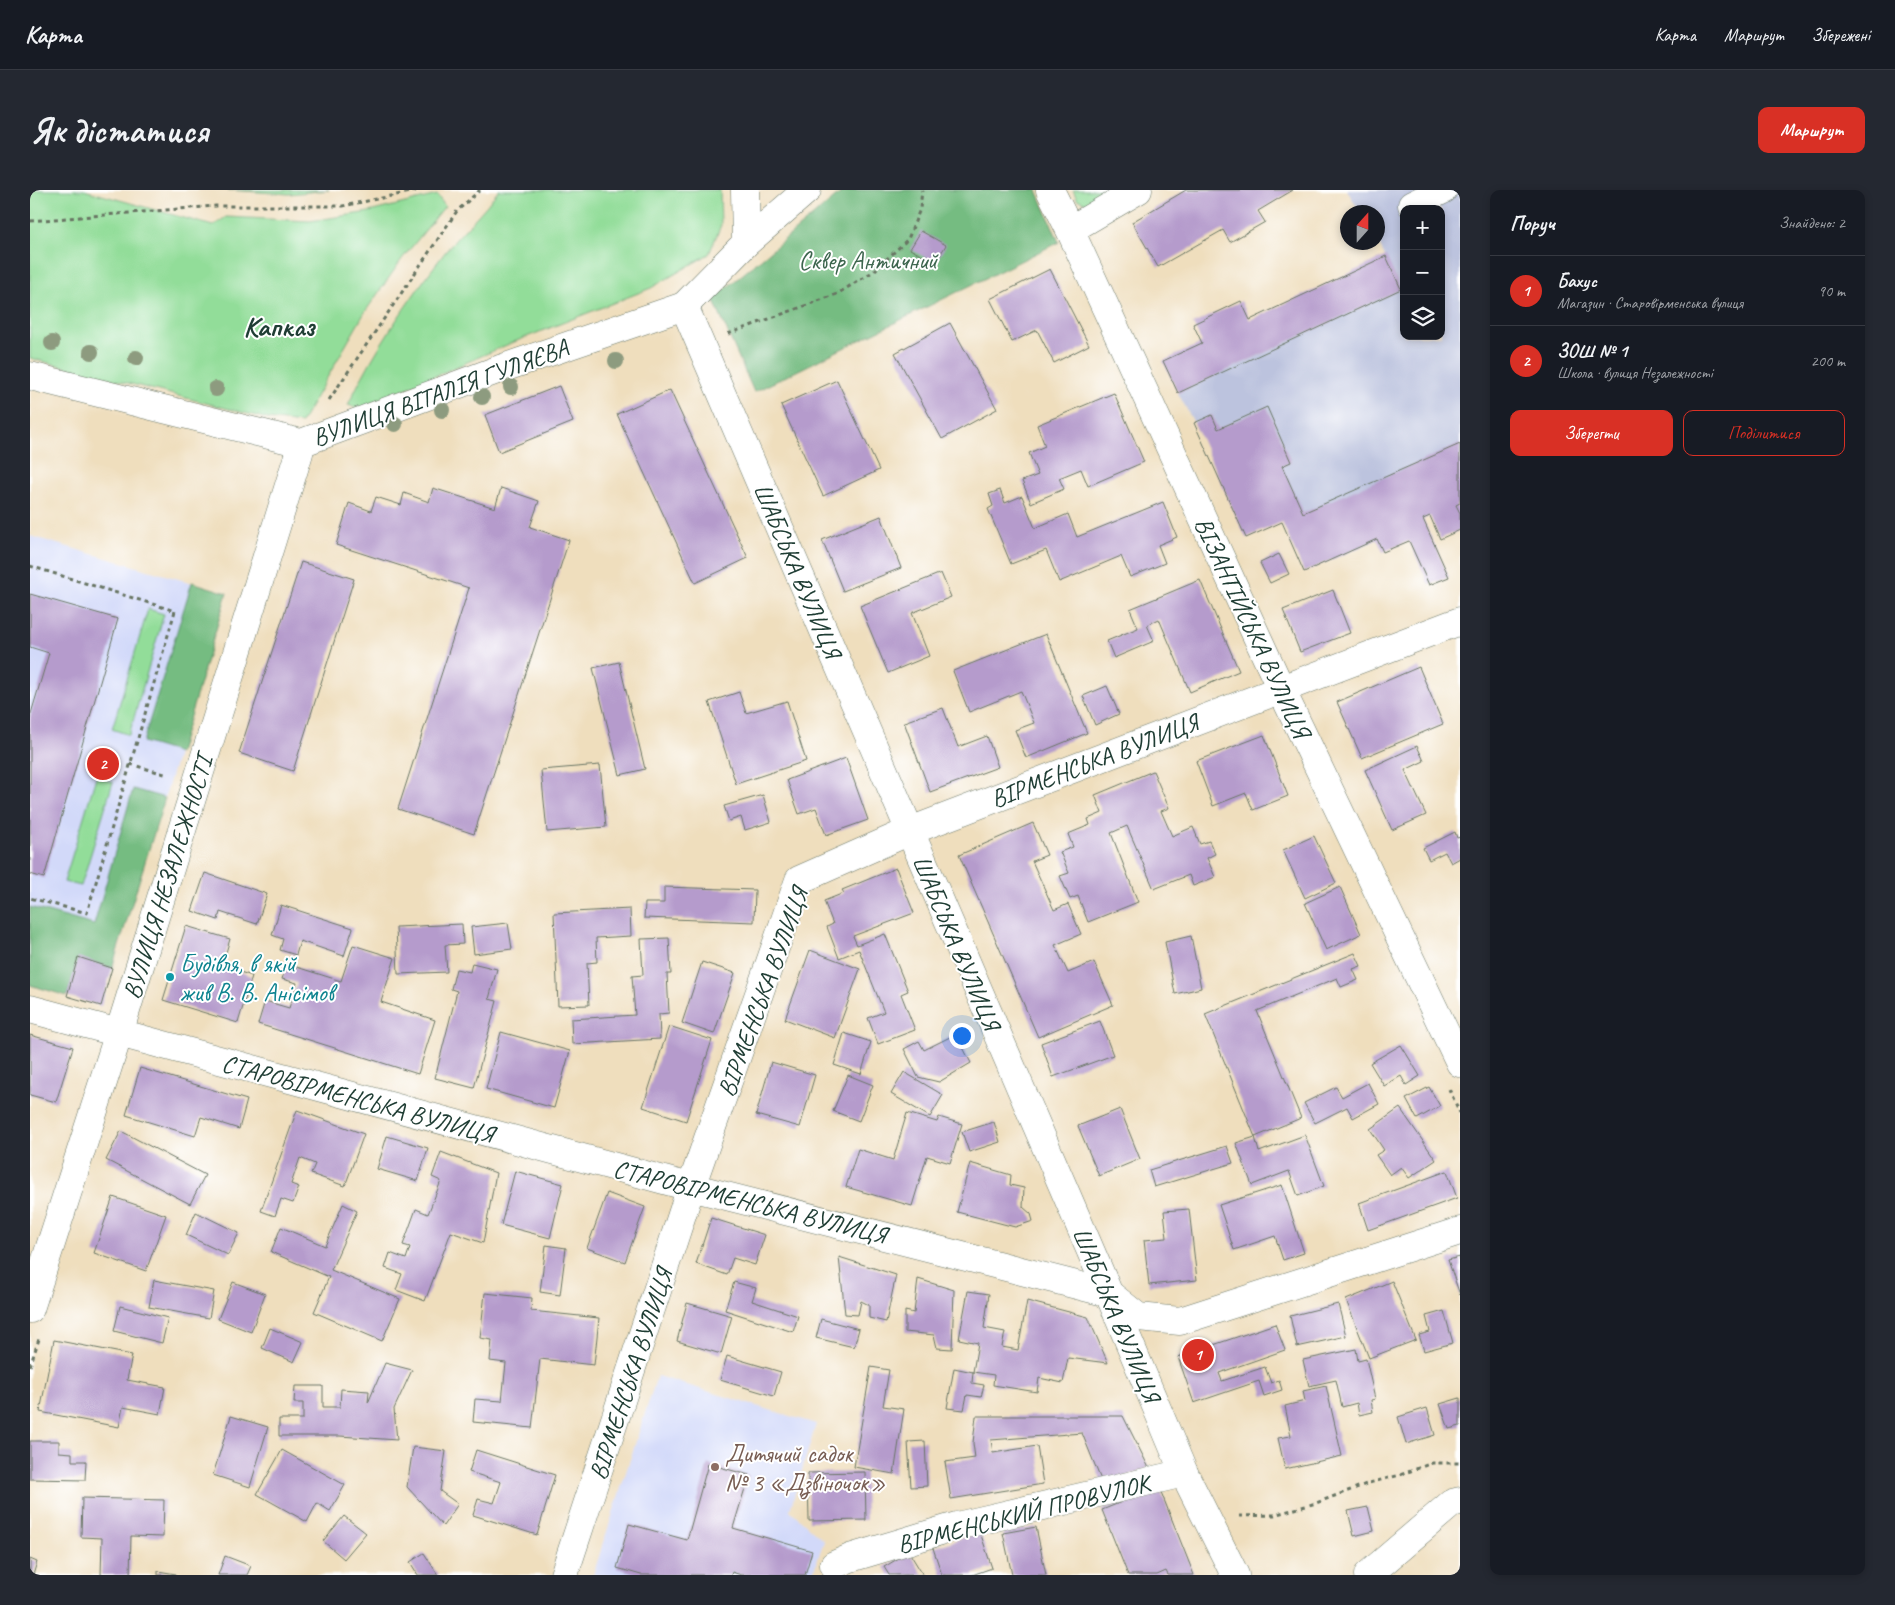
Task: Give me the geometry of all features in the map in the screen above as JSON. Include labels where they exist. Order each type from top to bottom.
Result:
[{"type":"street","points":[[745,190],[746,243]]},
{"type":"street","name":"ВУЛИЦЯ ВІТАЛІЯ ГУЛЯЄВА","points":[[30,376],[301,443],[500,369],[684,306],[746,243],[806,190]]},
{"type":"street","name":"ВІЗАНТІЙСЬКА ВУЛИЦЯ","points":[[1050,190],[1281,689],[1460,1063]]},
{"type":"street","points":[[1070,230],[1138,190]]},
{"type":"street","points":[[1412,205],[1443,190]]},
{"type":"street","name":"ШАБСЬКА ВУЛИЦЯ","points":[[684,306],[1184,1473],[1235,1575]]},
{"type":"street","name":"ВУЛИЦЯ НЕЗАЛЕЖНОСТІ","points":[[30,1309],[118,1033],[301,443]]},
{"type":"street","name":"ВІРМЕНСЬКА ВУЛИЦЯ","points":[[564,1575],[691,1187],[799,880],[910,831],[1460,621]]},
{"type":"street","name":"СТАРОВІРМЕНСЬКА ВУЛИЦЯ","points":[[30,1010],[691,1187],[1108,1293],[1138,1317],[1180,1321],[1460,1231]]},
{"type":"street","name":"ВІРМЕНСЬКИЙ ПРОВУЛОК","points":[[834,1565],[850,1558],[957,1526],[1184,1473]]},
{"type":"street","points":[[1368,1575],[1452,1503],[1460,1501]]},
{"type":"path","points":[[30,221],[216,206],[343,206],[420,190]]},
{"type":"path","points":[[328,401],[457,211],[480,190]]},
{"type":"path","points":[[728,334],[837,294],[874,271],[908,239],[920,209],[922,190]]},
{"type":"path","points":[[30,566],[175,611],[87,913],[30,898]]},
{"type":"path","points":[[130,764],[172,776]]},
{"type":"path","points":[[1231,1517],[1274,1514],[1316,1503],[1369,1483],[1432,1463],[1460,1462]]},
{"type":"shaded area","points":[[1347,190],[1460,190],[1460,503],[1304,572],[1282,522],[1282,466],[1291,462],[1267,407],[1218,429],[1212,415],[1194,423],[1178,393],[1400,289],[1400,340],[1445,340],[1445,205],[1400,205],[1400,287],[1382,250],[1385,250],[1385,205],[1356,205]]},
{"type":"shaded area","points":[[30,536],[227,593],[101,1006],[30,985]]},
{"type":"shaded area","name":"Дитячий садок № 3 «Дзвіночок»","points":[[657,1376],[816,1424],[790,1510],[824,1541],[812,1575],[593,1575]]},
{"type":"green space","points":[[30,190],[84,190],[213,226],[226,217],[310,221],[369,212],[437,195],[445,206],[402,259],[365,312],[301,423],[268,419],[30,358]]},
{"type":"green space","points":[[227,190],[329,190],[289,194]]},
{"type":"green space","points":[[499,190],[720,190],[721,225],[709,254],[651,288],[509,344],[359,409],[348,405],[369,364],[393,325],[446,251]]},
{"type":"green space","name":"Сквер Античний","points":[[844,190],[1037,190],[1059,242],[754,392],[713,299]]},
{"type":"green space","points":[[1073,190],[1119,190],[1092,206],[1077,199]]},
{"type":"green space","points":[[192,582],[227,593],[179,753],[143,742]]},
{"type":"green space","points":[[148,609],[164,614],[129,735],[112,729]]},
{"type":"green space","points":[[96,777],[113,782],[81,886],[64,882]]},
{"type":"green space","points":[[133,789],[165,798],[112,968],[78,958],[67,996],[30,985],[30,907],[94,925]]},
{"type":"building","points":[[1186,190],[1293,190],[1258,211],[1265,222],[1230,242],[1223,230],[1158,267],[1132,222]]},
{"type":"building","points":[[921,231],[946,245],[935,263],[910,249]]},
{"type":"building","points":[[1386,256],[1400,287],[1400,289],[1178,393],[1163,361],[1202,343],[1193,324],[1241,301],[1250,320]]},
{"type":"building","points":[[1050,269],[1089,345],[1054,363],[1037,330],[1012,342],[990,299]]},
{"type":"building","points":[[950,323],[997,409],[942,439],[895,353]]},
{"type":"building","points":[[837,380],[879,470],[823,496],[781,405]]},
{"type":"building","points":[[559,386],[573,422],[499,452],[485,415]]},
{"type":"building","points":[[670,390],[748,558],[695,583],[617,414]]},
{"type":"building","points":[[1114,393],[1144,462],[1088,486],[1081,469],[1059,478],[1064,489],[1031,503],[1022,481],[1038,475],[1029,453],[1045,446],[1037,425]]},
{"type":"building","points":[[1267,407],[1291,462],[1282,466],[1303,513],[1460,444],[1460,503],[1456,505],[1460,513],[1460,530],[1440,539],[1430,516],[1423,519],[1449,577],[1429,585],[1409,541],[1383,552],[1377,539],[1304,572],[1282,522],[1246,538],[1194,423],[1212,415],[1218,429]]},
{"type":"building","points":[[433,488],[495,508],[501,488],[539,501],[530,527],[569,540],[474,834],[398,809],[469,588],[336,545],[349,503],[371,511],[376,497],[401,505],[404,493],[429,502]]},
{"type":"building","points":[[1000,490],[1005,503],[1022,496],[1035,528],[1068,514],[1077,537],[1163,502],[1177,537],[1158,545],[1165,563],[1130,577],[1121,556],[1059,582],[1046,550],[1011,564],[988,509],[993,506],[989,494]]},
{"type":"building","points":[[881,516],[901,568],[843,591],[822,540]]},
{"type":"building","points":[[1279,554],[1289,574],[1270,583],[1260,563]]},
{"type":"building","points":[[301,562],[354,579],[293,771],[239,753]]},
{"type":"building","points":[[941,573],[951,597],[912,613],[929,656],[888,673],[860,606]]},
{"type":"building","points":[[1200,580],[1239,671],[1190,692],[1159,619],[1147,625],[1154,641],[1114,658],[1107,641],[1138,628],[1130,609]]},
{"type":"building","points":[[1333,590],[1350,633],[1300,652],[1283,610]]},
{"type":"building","points":[[30,594],[118,619],[44,878],[30,874],[30,717],[49,653],[30,647]]},
{"type":"building","points":[[1046,634],[1087,733],[1026,758],[1015,730],[1034,723],[1021,691],[969,712],[953,671]]},
{"type":"building","points":[[619,662],[645,769],[620,775],[593,668]]},
{"type":"building","points":[[1419,667],[1443,724],[1362,758],[1337,702]]},
{"type":"building","points":[[1107,686],[1119,714],[1095,725],[1083,696]]},
{"type":"building","points":[[739,692],[746,713],[787,701],[806,761],[736,784],[709,702]]},
{"type":"building","points":[[943,708],[958,747],[987,736],[998,767],[930,792],[904,722]]},
{"type":"building","points":[[1264,735],[1288,796],[1253,810],[1246,793],[1213,806],[1196,761]]},
{"type":"building","points":[[1417,746],[1424,761],[1405,770],[1426,815],[1392,830],[1365,770]]},
{"type":"building","points":[[846,758],[868,820],[826,835],[816,808],[799,814],[787,780]]},
{"type":"building","points":[[600,765],[606,827],[547,832],[541,770]]},
{"type":"building","points":[[1153,771],[1169,808],[1161,811],[1172,836],[1193,827],[1200,844],[1209,841],[1215,854],[1207,858],[1215,877],[1193,886],[1189,875],[1154,889],[1127,826],[1111,833],[1138,902],[1088,922],[1078,896],[1070,899],[1060,876],[1069,873],[1060,852],[1073,847],[1068,834],[1090,825],[1088,819],[1102,813],[1095,795]]},
{"type":"building","points":[[763,795],[771,822],[745,830],[741,817],[729,821],[724,806]]},
{"type":"building","points":[[1033,823],[1047,855],[1032,861],[1054,910],[1068,904],[1081,934],[1055,945],[1068,973],[1094,962],[1113,1005],[1038,1037],[959,855]]},
{"type":"building","points":[[1455,832],[1457,838],[1460,837],[1460,858],[1451,863],[1445,852],[1429,860],[1423,848]]},
{"type":"building","points":[[1314,836],[1336,883],[1305,898],[1283,850]]},
{"type":"building","points":[[896,868],[914,913],[853,936],[857,945],[885,934],[908,991],[901,994],[915,1030],[878,1044],[868,1018],[884,1012],[859,950],[839,958],[827,927],[833,924],[824,901],[844,893],[842,890]]},
{"type":"building","points":[[205,873],[267,894],[257,924],[220,912],[218,920],[192,911]]},
{"type":"building","points":[[664,887],[755,890],[754,922],[644,918],[645,903],[664,903]]},
{"type":"building","points":[[1340,887],[1361,934],[1326,950],[1305,903]]},
{"type":"building","points":[[281,905],[353,928],[344,956],[300,941],[296,955],[280,950],[283,939],[272,935]]},
{"type":"building","points":[[630,909],[631,936],[596,938],[597,962],[587,963],[589,1005],[558,1006],[554,913]]},
{"type":"building","points":[[508,923],[512,949],[474,954],[471,927]]},
{"type":"building","points":[[462,924],[463,944],[445,945],[447,972],[398,974],[396,927]]},
{"type":"building","points":[[186,926],[230,939],[222,966],[252,976],[238,1023],[163,1000]]},
{"type":"building","points":[[1191,936],[1201,988],[1175,994],[1165,942]]},
{"type":"building","points":[[669,938],[671,974],[667,974],[669,1013],[659,1014],[660,1039],[572,1044],[571,1019],[635,1015],[632,976],[643,975],[641,939]]},
{"type":"building","points":[[353,945],[395,958],[381,1002],[435,1020],[418,1074],[258,1024],[265,1001],[289,1008],[297,983],[282,979],[287,964],[341,981]]},
{"type":"building","points":[[810,950],[860,969],[835,1038],[785,1019]]},
{"type":"building","points":[[1355,953],[1361,966],[1353,969],[1358,980],[1341,987],[1337,978],[1257,1011],[1301,1118],[1255,1137],[1205,1014]]},
{"type":"building","points":[[78,957],[112,968],[101,1006],[67,996]]},
{"type":"building","points":[[702,962],[735,973],[714,1034],[682,1023]]},
{"type":"building","points":[[472,963],[497,969],[489,999],[497,1001],[474,1088],[435,1078],[457,991],[451,989],[456,969],[470,972]]},
{"type":"building","points":[[1100,1021],[1113,1055],[1053,1077],[1041,1043]]},
{"type":"building","points":[[669,1026],[712,1040],[686,1121],[643,1107]]},
{"type":"building","points":[[501,1032],[570,1051],[554,1108],[486,1089]]},
{"type":"building","points":[[844,1033],[871,1042],[861,1074],[834,1065]]},
{"type":"building","points":[[956,1034],[971,1063],[939,1082],[918,1077],[904,1049],[919,1041],[924,1050]]},
{"type":"building","points":[[30,1035],[73,1047],[56,1102],[30,1095]]},
{"type":"building","points":[[1401,1045],[1420,1076],[1406,1085],[1401,1076],[1384,1086],[1370,1063]]},
{"type":"building","points":[[771,1062],[815,1075],[800,1127],[756,1115]]},
{"type":"building","points":[[140,1068],[247,1100],[239,1129],[201,1117],[195,1136],[126,1115]]},
{"type":"building","points":[[904,1072],[943,1095],[930,1117],[891,1094]]},
{"type":"building","points":[[848,1075],[873,1085],[859,1121],[833,1111]]},
{"type":"building","points":[[1368,1083],[1379,1104],[1353,1118],[1347,1107],[1315,1123],[1304,1103],[1336,1087],[1342,1097]]},
{"type":"building","points":[[1429,1087],[1440,1106],[1417,1119],[1406,1099]]},
{"type":"building","points":[[1400,1108],[1436,1160],[1409,1178],[1401,1167],[1390,1175],[1376,1155],[1384,1150],[1370,1129]]},
{"type":"building","points":[[1120,1109],[1140,1159],[1099,1176],[1078,1126]]},
{"type":"building","points":[[297,1110],[364,1134],[345,1186],[311,1174],[315,1164],[300,1158],[291,1184],[299,1187],[293,1203],[281,1199],[275,1216],[261,1211]]},
{"type":"building","points":[[907,1113],[937,1122],[939,1117],[962,1124],[950,1163],[927,1156],[912,1206],[846,1187],[858,1149],[893,1160]]},
{"type":"building","points":[[994,1122],[1000,1142],[969,1152],[962,1132]]},
{"type":"building","points":[[121,1131],[205,1175],[190,1204],[106,1160]]},
{"type":"building","points":[[1305,1135],[1324,1186],[1298,1196],[1289,1171],[1252,1185],[1236,1143],[1255,1137],[1259,1152]]},
{"type":"building","points":[[387,1136],[428,1148],[418,1181],[377,1169]]},
{"type":"building","points":[[1227,1146],[1233,1163],[1154,1187],[1149,1170]]},
{"type":"building","points":[[441,1152],[496,1173],[483,1243],[451,1232],[425,1301],[396,1290],[402,1274],[385,1268],[390,1253],[406,1259],[410,1247],[403,1245],[416,1209],[428,1214],[441,1181],[432,1177]]},
{"type":"building","points":[[970,1163],[1011,1175],[1010,1185],[1024,1188],[1023,1207],[1031,1214],[1033,1221],[1015,1227],[957,1212]]},
{"type":"building","points":[[515,1171],[563,1184],[550,1238],[501,1225]]},
{"type":"building","points":[[1447,1171],[1457,1198],[1368,1230],[1359,1203]]},
{"type":"building","points":[[1282,1185],[1304,1253],[1283,1260],[1275,1236],[1234,1250],[1219,1205]]},
{"type":"building","points":[[607,1193],[645,1207],[625,1262],[587,1248]]},
{"type":"building","points":[[113,1197],[166,1215],[146,1271],[94,1253]]},
{"type":"building","points":[[343,1204],[357,1211],[331,1270],[400,1299],[382,1341],[314,1312],[329,1277],[271,1252],[281,1227],[325,1246]]},
{"type":"building","points":[[1189,1209],[1197,1280],[1149,1285],[1144,1240],[1167,1238],[1164,1211]]},
{"type":"building","points":[[196,1212],[239,1233],[228,1255],[186,1235]]},
{"type":"building","points":[[711,1218],[765,1235],[755,1265],[733,1258],[727,1275],[696,1264]]},
{"type":"building","points":[[546,1245],[566,1248],[560,1295],[540,1292]]},
{"type":"building","points":[[839,1257],[896,1275],[886,1322],[869,1318],[869,1305],[861,1301],[858,1315],[845,1314]]},
{"type":"building","points":[[1460,1257],[1460,1295],[1448,1260]]},
{"type":"building","points":[[918,1279],[954,1290],[952,1349],[937,1348],[934,1335],[905,1332],[905,1311],[914,1313]]},
{"type":"building","points":[[154,1280],[214,1291],[209,1318],[149,1307]]},
{"type":"building","points":[[1392,1281],[1416,1340],[1369,1358],[1346,1300]]},
{"type":"building","points":[[233,1282],[265,1294],[251,1332],[218,1319]]},
{"type":"building","points":[[734,1282],[756,1288],[752,1301],[798,1316],[793,1332],[725,1310]]},
{"type":"building","points":[[968,1291],[989,1294],[984,1328],[1005,1332],[1002,1347],[1018,1350],[1027,1301],[1088,1317],[1108,1363],[1068,1358],[1063,1383],[1039,1378],[1037,1392],[993,1385],[994,1375],[973,1372],[978,1343],[959,1339]]},
{"type":"building","points":[[485,1293],[532,1298],[531,1311],[599,1318],[594,1365],[540,1359],[532,1428],[473,1422],[475,1399],[502,1401],[506,1363],[490,1361],[492,1340],[480,1338]]},
{"type":"building","points":[[687,1303],[732,1316],[721,1354],[677,1341]]},
{"type":"building","points":[[1338,1304],[1346,1336],[1297,1347],[1290,1316]]},
{"type":"building","points":[[120,1306],[168,1318],[162,1343],[114,1331]]},
{"type":"building","points":[[1444,1311],[1453,1343],[1424,1351],[1419,1335],[1430,1332],[1426,1316]]},
{"type":"building","points":[[821,1319],[859,1329],[854,1347],[816,1338]]},
{"type":"building","points":[[1275,1324],[1285,1350],[1219,1373],[1222,1381],[1265,1367],[1271,1383],[1279,1380],[1282,1390],[1264,1396],[1259,1381],[1194,1403],[1178,1357]]},
{"type":"building","points":[[270,1328],[303,1342],[294,1362],[262,1348]]},
{"type":"building","points":[[54,1340],[132,1355],[127,1380],[165,1387],[160,1414],[123,1407],[119,1427],[40,1412]]},
{"type":"building","points":[[1356,1349],[1358,1361],[1366,1359],[1375,1399],[1371,1400],[1373,1412],[1359,1415],[1357,1403],[1342,1407],[1336,1380],[1309,1386],[1303,1360]]},
{"type":"building","points":[[727,1356],[781,1372],[774,1396],[720,1380]]},
{"type":"building","points":[[385,1363],[412,1370],[394,1409],[397,1440],[340,1436],[279,1436],[279,1419],[303,1419],[303,1403],[294,1403],[295,1386],[323,1386],[323,1407],[340,1407],[341,1389],[369,1391],[368,1403]]},
{"type":"building","points":[[871,1367],[889,1370],[883,1406],[904,1409],[894,1474],[854,1467]]},
{"type":"building","points":[[954,1368],[973,1372],[972,1383],[984,1385],[981,1397],[967,1395],[964,1410],[947,1408]]},
{"type":"building","points":[[1326,1386],[1342,1456],[1285,1469],[1278,1438],[1291,1436],[1285,1406],[1305,1401],[1303,1391]]},
{"type":"building","points":[[1460,1398],[1460,1426],[1449,1429],[1440,1404]]},
{"type":"building","points":[[1427,1408],[1435,1435],[1406,1444],[1398,1417]]},
{"type":"building","points":[[231,1416],[268,1427],[250,1487],[213,1475]]},
{"type":"building","points":[[976,1416],[1123,1416],[1149,1468],[1103,1485],[1082,1433],[991,1440],[993,1453],[1037,1446],[1043,1484],[951,1499],[945,1462],[975,1458],[973,1443]]},
{"type":"building","points":[[30,1441],[59,1441],[59,1452],[72,1453],[72,1461],[86,1461],[85,1480],[30,1479]]},
{"type":"building","points":[[925,1441],[927,1486],[911,1487],[908,1442]]},
{"type":"building","points":[[413,1447],[446,1451],[440,1491],[458,1504],[443,1526],[407,1487]]},
{"type":"building","points":[[282,1450],[345,1485],[330,1511],[317,1503],[307,1522],[257,1494]]},
{"type":"building","points":[[476,1450],[555,1475],[537,1535],[473,1515],[478,1499],[494,1503],[501,1482],[469,1472]]},
{"type":"building","points":[[708,1464],[749,1475],[733,1528],[812,1551],[805,1575],[741,1575],[732,1572],[731,1575],[641,1575],[617,1568],[629,1524],[687,1540]]},
{"type":"building","points":[[865,1472],[866,1520],[809,1521],[808,1473]]},
{"type":"building","points":[[1159,1487],[1194,1575],[1168,1575],[1166,1571],[1157,1575],[1128,1575],[1102,1510]]},
{"type":"building","points":[[82,1498],[164,1500],[163,1537],[131,1536],[130,1575],[101,1575],[102,1538],[81,1537]]},
{"type":"building","points":[[1368,1507],[1374,1531],[1354,1536],[1348,1511]]},
{"type":"building","points":[[344,1516],[366,1533],[344,1559],[323,1541]]},
{"type":"building","points":[[1036,1527],[1046,1575],[1012,1575],[1003,1533]]},
{"type":"building","points":[[980,1532],[992,1568],[972,1575],[942,1575],[933,1548]]},
{"type":"building","points":[[909,1552],[923,1575],[889,1575],[884,1567]]},
{"type":"building","points":[[424,1553],[438,1575],[418,1575],[410,1562]]},
{"type":"building","points":[[225,1556],[251,1566],[247,1575],[218,1575]]},
{"type":"building","points":[[30,1559],[37,1562],[33,1575],[30,1575]]},
{"type":"building","points":[[158,1571],[176,1574],[176,1575],[158,1575]]},
{"type":"place","name":"ЗОШ № 1","points":[[103,764]]},
{"type":"place","name":"Будівля, в якій жив В. В. Анісімов","points":[[170,977]]},
{"type":"place","name":"Бахус","points":[[1198,1355]]},
{"type":"place","name":"Дитячий садок № 3 «Дзвіночок»","points":[[715,1467]]},
{"type":"district","name":"Капказ","points":[[279,326]]}]
